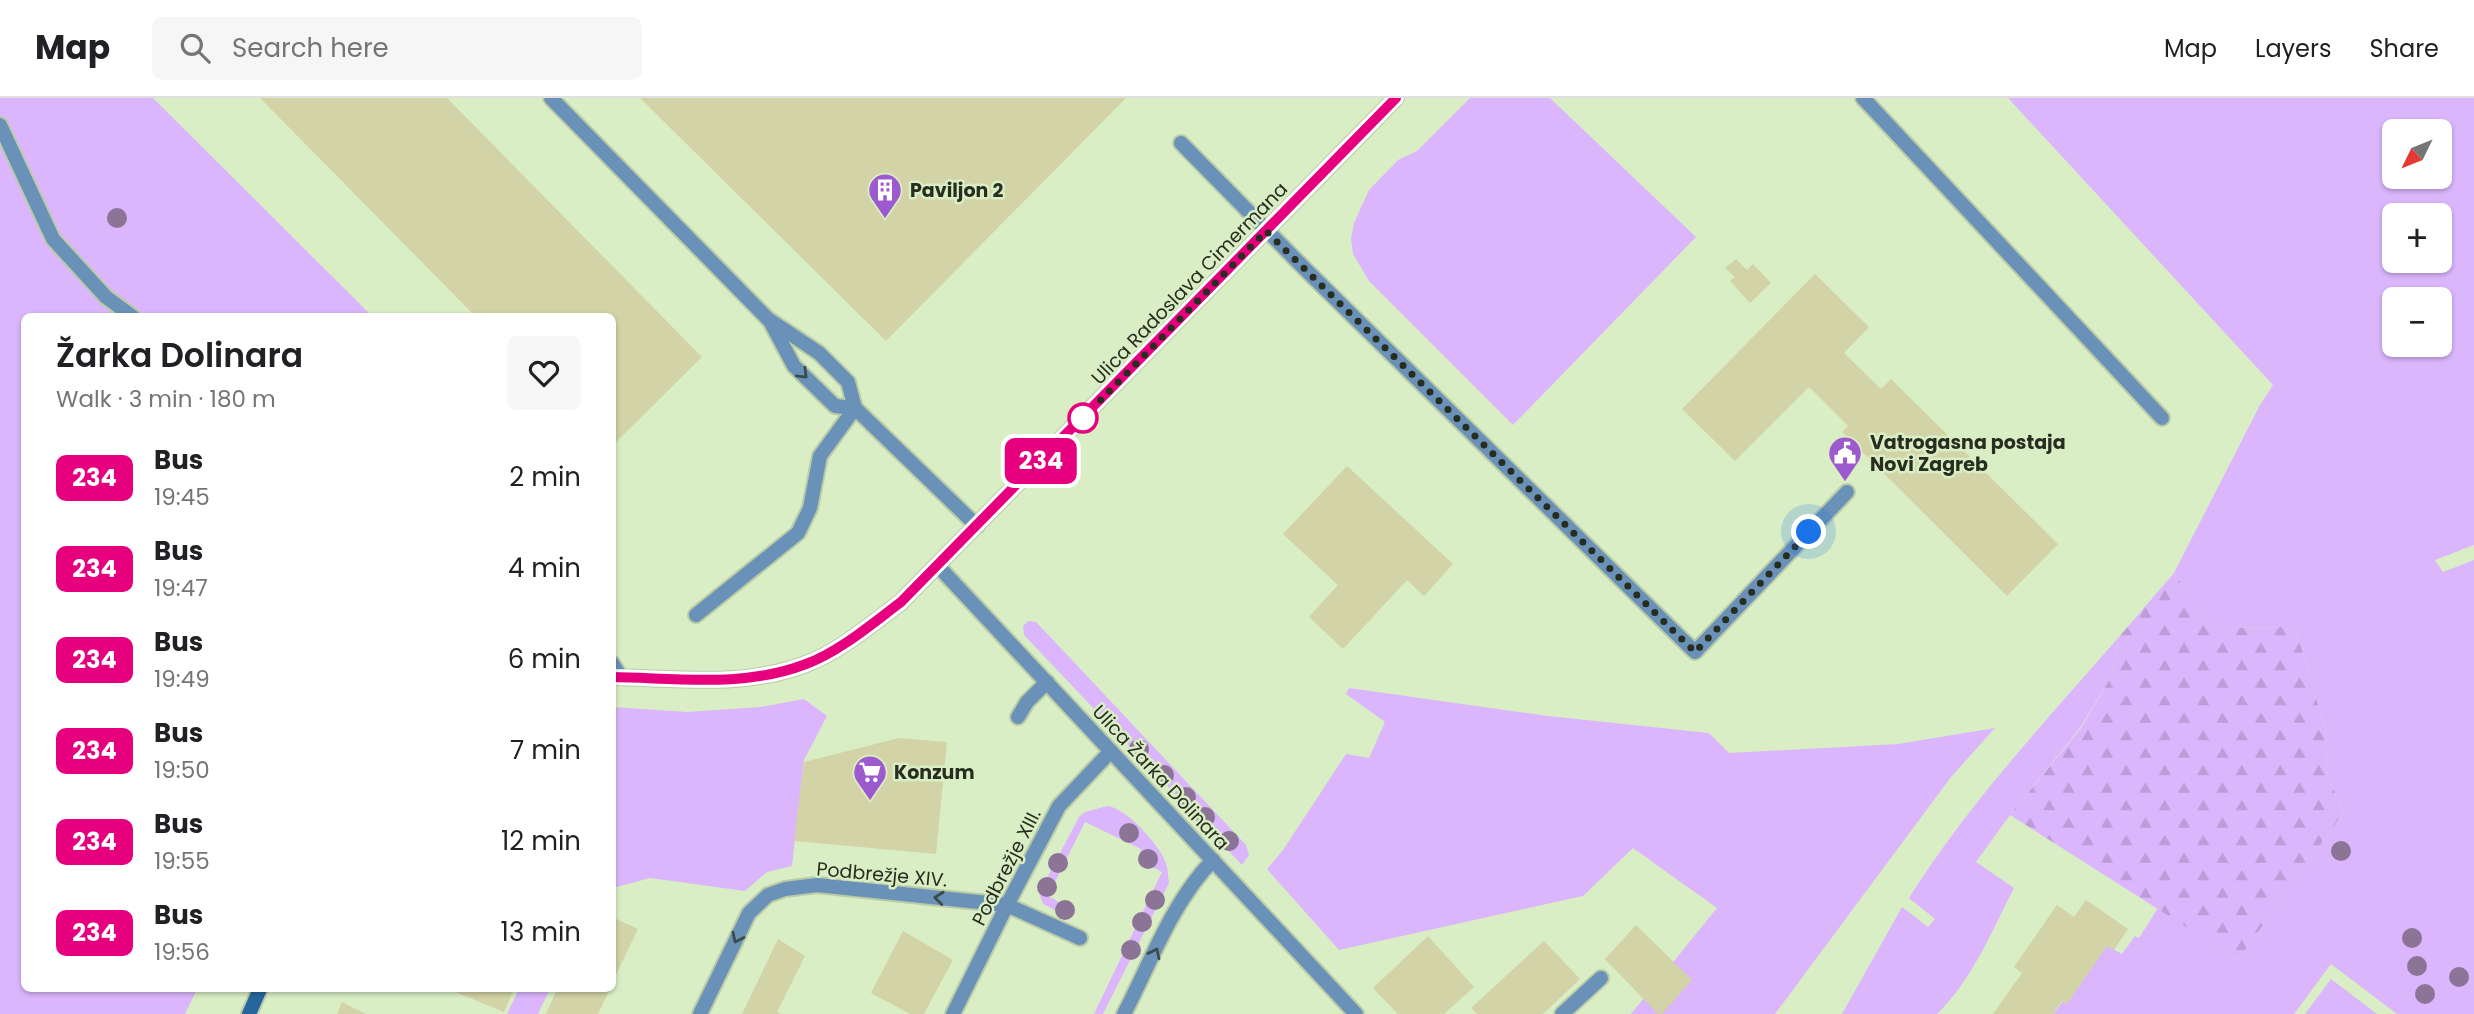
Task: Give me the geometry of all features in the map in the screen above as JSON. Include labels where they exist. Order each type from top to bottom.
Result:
[{"type":"street","points":[[551,98],[768,319],[819,354],[848,382],[855,408],[977,526]]},
{"type":"street","name":"Ulica Radoslava Cimermana","points":[[617,677],[702,681],[766,676],[808,664],[849,640],[901,602],[1396,98]]},
{"type":"street","points":[[1863,98],[2162,418]]},
{"type":"street","points":[[0,125],[53,239],[106,297],[128,313]]},
{"type":"street","points":[[1181,143],[1266,231],[1695,652],[1847,492]]},
{"type":"street","points":[[768,319],[794,366],[835,406],[855,408]]},
{"type":"street","points":[[696,615],[798,533],[810,508],[820,456],[855,408]]},
{"type":"street","name":"Ulica Žarka Dolinara","points":[[938,566],[1356,1014]]},
{"type":"street","points":[[1018,717],[1027,702],[1047,682]]},
{"type":"street","name":"Podbrežje XIII.","points":[[953,1014],[1059,806],[1111,751]]},
{"type":"street","points":[[1125,1014],[1181,901],[1195,879],[1213,860]]},
{"type":"street","name":"Podbrežje XIV.","points":[[700,1014],[749,913],[768,895],[785,889],[817,885],[1007,905],[1080,938]]},
{"type":"street","points":[[1562,1014],[1601,978]]},
{"type":"street","points":[[249,1014],[259,992]]},
{"type":"green space","points":[[0,98],[153,98],[369,313],[21,313],[21,992],[196,992],[185,1014],[0,1014]]},
{"type":"green space","points":[[1470,98],[1550,98],[1696,237],[1513,425],[1369,281],[1353,254],[1351,239],[1354,223],[1369,190],[1398,160],[1417,151]]},
{"type":"green space","points":[[2008,98],[2474,98],[2474,545],[2435,560],[2443,572],[2474,560],[2474,1014],[2397,1014],[2331,964],[2294,1014],[2053,1014],[2107,946],[2122,954],[2135,936],[2139,938],[2158,908],[2238,960],[2343,813],[2327,771],[2325,728],[2295,627],[2228,628],[2207,620],[2174,573],[2260,405],[2273,385]]},
{"type":"green space","points":[[2174,573],[2207,620],[2228,628],[2295,627],[2325,728],[2327,771],[2343,813],[2238,960],[2010,815],[2081,728],[2112,675],[2118,638]]},
{"type":"green space","points":[[1028,621],[1036,622],[1246,845],[1249,855],[1242,865],[1024,635],[1023,626]]},
{"type":"green space","points":[[2118,638],[2112,675],[2080,728],[1976,862],[2014,888],[1960,987],[1937,1014],[1842,1014],[1902,907],[1928,927],[1935,919],[1909,898],[1982,797]]},
{"type":"green space","points":[[1349,688],[1548,716],[1709,733],[1729,753],[1898,744],[1995,728],[1951,777],[1775,1014],[1631,1014],[1717,908],[1633,848],[1583,896],[1339,950],[1267,869],[1283,850],[1346,754],[1369,758],[1385,722],[1346,694]]},
{"type":"green space","points":[[804,699],[827,716],[804,760],[792,866],[767,872],[745,891],[650,878],[616,887],[616,707],[687,712],[760,707]]},
{"type":"green space","points":[[1107,806],[1132,819],[1149,836],[1165,861],[1169,883],[1103,1014],[1094,1014],[1162,872],[1139,860],[1141,849],[1085,822],[1048,896],[1070,908],[1072,912],[1064,915],[1043,904],[1039,893],[1079,817],[1085,812]]},
{"type":"green space","points":[[2331,979],[2377,1014],[2305,1014]]},
{"type":"green space","points":[[518,992],[549,992],[538,1014],[507,1014]]},
{"type":"building","points":[[260,98],[447,98],[702,357],[616,442],[616,313],[472,313]]},
{"type":"building","name":"Paviljon 2","points":[[640,98],[1126,98],[886,341]]},
{"type":"building","points":[[1736,259],[1747,270],[1753,264],[1771,283],[1750,303],[1730,281],[1735,277],[1725,268]]},
{"type":"building","points":[[1815,274],[1869,327],[1844,353],[1881,389],[1891,379],[2058,544],[2007,596],[1842,432],[1848,426],[1809,387],[1735,461],[1682,409]]},
{"type":"building","points":[[1347,466],[1453,564],[1424,596],[1407,580],[1343,649],[1309,617],[1338,585],[1283,534]]},
{"type":"building","name":"Konzum","points":[[899,738],[947,742],[936,854],[794,841],[804,762]]},
{"type":"building","points":[[2086,900],[2128,929],[2114,950],[2107,946],[2067,1004],[2062,1001],[2053,1014],[1993,1014],[2022,973],[2014,967],[2057,905],[2074,917]]},
{"type":"building","points":[[616,919],[638,929],[616,975]]},
{"type":"building","points":[[1636,925],[1692,980],[1662,1014],[1658,1014],[1605,959]]},
{"type":"building","points":[[903,931],[953,960],[924,1014],[910,1014],[871,993]]},
{"type":"building","points":[[1428,936],[1474,987],[1444,1014],[1398,1014],[1373,988]]},
{"type":"building","points":[[778,939],[805,956],[777,1012],[781,1014],[742,1014]]},
{"type":"building","points":[[1544,941],[1580,979],[1543,1014],[1477,1014],[1471,1008]]},
{"type":"building","points":[[455,992],[513,992],[504,1012]]},
{"type":"building","points":[[556,992],[609,992],[598,1014],[546,1014]]},
{"type":"building","points":[[342,1002],[366,1014],[337,1014]]},
{"type":"bus line","name":"234","points":[[616,677],[702,681],[766,676],[808,664],[849,640],[901,602],[1396,98]]},
{"type":"place","name":"Paviljon 2","points":[[885,220]]},
{"type":"place","name":"Vatrogasna postaja Novi Zagreb","points":[[1845,483]]},
{"type":"place","name":"Konzum","points":[[870,802]]},
{"type":"route","points":[[1083,418],[1266,231],[1695,652],[1809,532]]}]
